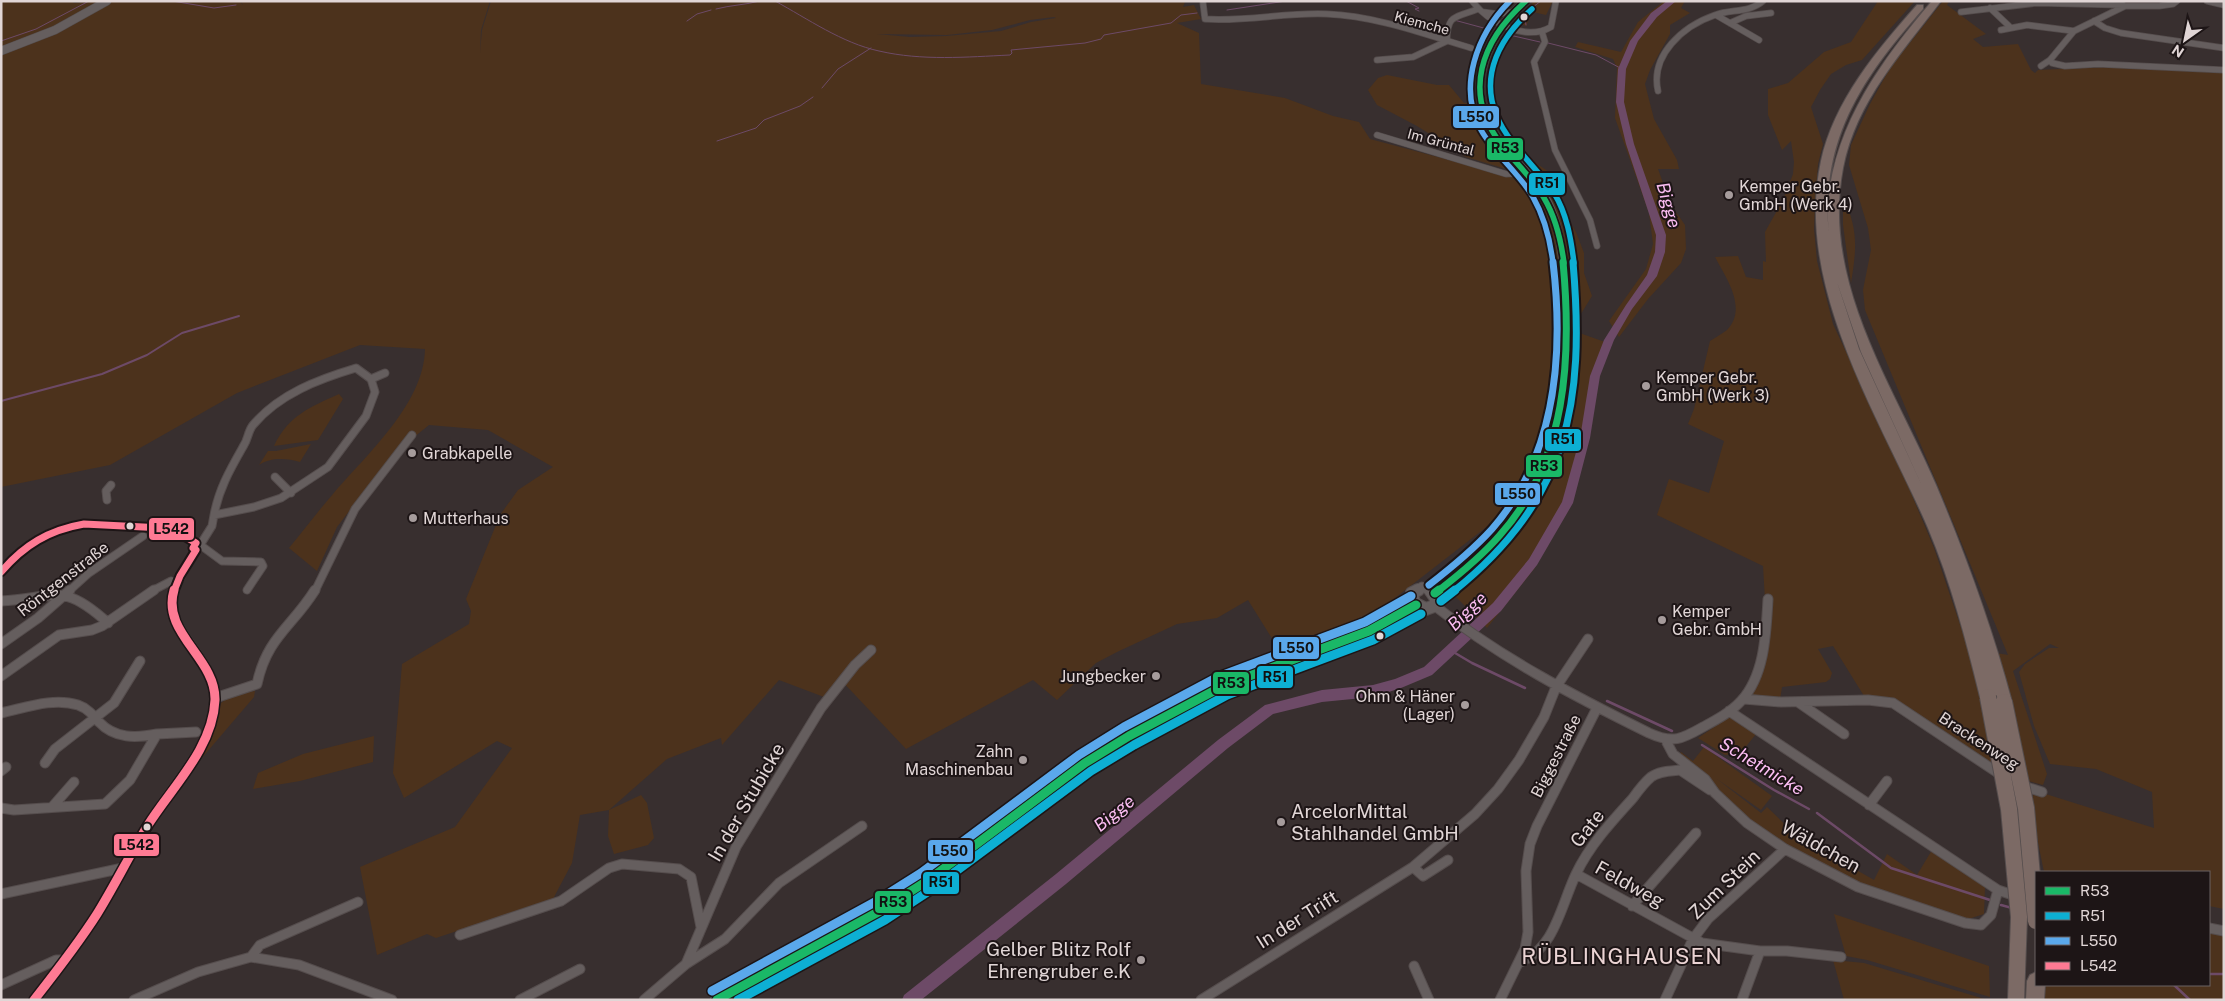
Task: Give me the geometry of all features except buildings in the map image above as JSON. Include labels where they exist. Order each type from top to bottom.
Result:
[{"type":"highway","points":[[1925,1],[1860,106],[1846,137],[1837,169],[1835,235],[1848,302],[1862,338],[1959,556],[1990,646],[2019,916],[2016,1000]]},
{"type":"highway","points":[[1914,20],[1937,1]]},
{"type":"highway","points":[[1996,700],[2026,808],[2035,910]]},
{"type":"highway","points":[[2035,1000],[2036,986]]},
{"type":"main road","points":[[1,51],[55,30],[107,1]]},
{"type":"main road","points":[[1435,593],[1479,558],[1500,538],[1523,508],[1547,466],[1559,425],[1567,355],[1563,271],[1559,241],[1551,209],[1527,173],[1495,134],[1481,105],[1479,87],[1481,71],[1497,34],[1513,12],[1526,1]]},
{"type":"main road","points":[[1427,588],[1435,593],[1438,600],[1435,606],[1426,609],[1416,605],[1412,596],[1415,590],[1427,588]]},
{"type":"main road","points":[[717,1000],[888,906],[949,865],[1085,763],[1130,736],[1223,686],[1369,631],[1416,605]]},
{"type":"street","points":[[1472,1],[1490,19],[1531,31]]},
{"type":"street","points":[[1497,34],[1520,30],[1542,32],[1548,30],[1552,25],[1553,9],[1556,1]]},
{"type":"street","points":[[1658,91],[1654,76],[1662,56],[1687,31],[1716,15],[1753,8],[1763,1]]},
{"type":"street","points":[[1961,12],[2037,3],[2159,6],[2173,4],[2178,1]]},
{"type":"street","points":[[2207,1],[2223,6]]},
{"type":"street","name":"Kiemche","points":[[1203,3],[1205,20],[1326,14],[1369,20],[1472,48]]},
{"type":"street","points":[[2041,66],[2050,60],[2074,31],[2126,6]]},
{"type":"street","points":[[1990,8],[2010,26]]},
{"type":"street","points":[[1377,60],[1413,56],[1446,41],[1447,25],[1451,19],[1480,11],[1497,14],[1513,12]]},
{"type":"street","points":[[1730,23],[1746,16],[1771,12]]},
{"type":"street","points":[[1716,15],[1759,40]]},
{"type":"street","points":[[2094,21],[2105,28],[2121,33],[2224,48]]},
{"type":"street","points":[[1504,23],[1520,30]]},
{"type":"street","points":[[2001,30],[2010,26],[2036,26],[2074,31]]},
{"type":"street","points":[[1542,32],[1544,42],[1534,62],[1555,150],[1590,220],[1597,246]]},
{"type":"street","points":[[2050,60],[2058,65],[2065,66],[2098,64],[2224,70]]},
{"type":"street","name":"Im Grüntal","points":[[1377,135],[1506,174],[1527,173]]},
{"type":"street","points":[[34,1000],[97,913],[158,809],[199,751],[208,731],[215,698],[212,680],[207,667],[173,614],[170,603],[175,586],[212,526],[217,497],[228,468],[246,443],[251,427],[282,399],[298,390],[356,368],[371,379],[375,392],[366,416],[352,438],[328,467],[290,493],[272,502],[214,515]]},
{"type":"street","points":[[371,379],[385,372]]},
{"type":"street","points":[[215,698],[257,684],[265,656],[272,644],[304,606],[320,582],[355,509],[412,435]]},
{"type":"street","points":[[275,477],[290,493]]},
{"type":"street","points":[[107,500],[106,491],[111,485]]},
{"type":"street","points":[[1,572],[20,550],[35,539],[71,525],[163,528],[174,530],[199,545],[212,550],[219,560],[224,562],[247,560],[261,562],[263,566],[247,590]]},
{"type":"street","name":"Röntgenstraße","points":[[1,644],[38,618],[89,573],[142,536]]},
{"type":"street","points":[[1,676],[59,635],[92,630],[108,622],[158,587],[172,581]]},
{"type":"street","points":[[1,601],[47,595],[73,597],[92,608],[108,622]]},
{"type":"street","points":[[1665,739],[1678,739],[1729,711],[1744,699],[1763,652],[1768,599]]},
{"type":"street","name":"Biggestraße","points":[[1435,606],[1484,643],[1556,687],[1597,708],[1537,826],[1530,844],[1526,872],[1528,932],[1525,948],[1520,962],[1500,1000]]},
{"type":"street","name":"In der Trift","points":[[1201,1000],[1413,867],[1475,814],[1498,789],[1532,738],[1544,717],[1556,687],[1588,639]]},
{"type":"street","name":"In der Stubicke","points":[[644,1000],[686,964],[736,847],[821,708],[850,670],[871,650]]},
{"type":"street","points":[[45,763],[55,749],[121,695],[134,668],[140,661]]},
{"type":"street","name":"Brackenweg","points":[[1744,699],[1767,702],[1883,700],[1903,708],[2010,781],[2042,792]]},
{"type":"street","points":[[1,713],[66,702],[88,710],[103,726],[119,735],[134,738],[157,734],[196,732]]},
{"type":"street","points":[[1798,702],[1844,734]]},
{"type":"street","name":"Wäldchen","points":[[1597,708],[1665,739],[1674,754],[1705,779],[1715,792],[1747,823],[1785,849],[1858,887],[1965,923],[1981,925],[1991,914],[1998,890]]},
{"type":"street","points":[[1729,711],[1998,890],[2035,903]]},
{"type":"street","points":[[1,808],[14,810],[105,804],[130,780],[157,734]]},
{"type":"street","name":"Gate","points":[[1520,962],[1530,960],[1540,950],[1551,932],[1576,874],[1586,857],[1651,777],[1663,772],[1680,770],[1715,792]]},
{"type":"street","points":[[1869,805],[1887,781]]},
{"type":"street","points":[[53,806],[74,782]]},
{"type":"street","points":[[686,964],[725,939],[779,883],[862,826]]},
{"type":"street","points":[[1632,906],[1696,833]]},
{"type":"street","name":"Zum Stein","points":[[1665,1000],[1693,940],[1708,919],[1785,849]]},
{"type":"street","points":[[1413,867],[1422,876],[1448,860]]},
{"type":"street","points":[[460,935],[561,901],[609,868],[622,864],[679,869],[691,877],[702,927]]},
{"type":"street","points":[[1,894],[123,868]]},
{"type":"street","name":"Feldweg","points":[[1576,874],[1693,940],[1702,943],[1760,951],[1787,950],[1841,957]]},
{"type":"street","points":[[251,957],[260,945],[358,902]]},
{"type":"street","points":[[2210,928],[2224,930]]},
{"type":"street","points":[[1742,1000],[1760,951]]},
{"type":"street","points":[[134,1000],[198,972],[251,957],[299,965],[379,998],[392,1000]]},
{"type":"street","points":[[1,985],[56,960],[64,960]]},
{"type":"street","points":[[1414,966],[1429,1000]]},
{"type":"street","points":[[520,1000],[580,969]]},
{"type":"shaded area","points":[[1,1],[75,1],[73,3],[99,1],[45,31],[1,47]]},
{"type":"shaded area","points":[[108,1],[240,1],[243,5],[241,1],[490,1],[481,30],[480,53],[482,30],[491,1],[1197,1],[1185,2],[1183,7],[1194,5],[1201,19],[1177,23],[1199,33],[1201,84],[1285,98],[1333,116],[1359,122],[1370,139],[1517,178],[1540,182],[1511,146],[1549,172],[1562,190],[1555,198],[1576,232],[1584,253],[1584,273],[1592,296],[1571,330],[1605,342],[1569,509],[1534,569],[1487,628],[1454,595],[1493,557],[1527,515],[1511,508],[1391,601],[1322,640],[1283,656],[1248,600],[1217,618],[1177,624],[1117,652],[1096,663],[1057,700],[1033,680],[906,749],[839,678],[824,697],[779,680],[722,745],[721,738],[667,759],[609,810],[580,815],[572,863],[553,899],[436,938],[427,934],[377,955],[360,867],[455,827],[512,748],[497,741],[404,798],[393,773],[402,664],[469,624],[471,611],[466,599],[500,515],[518,490],[553,467],[488,430],[429,425],[392,455],[337,527],[317,571],[289,548],[327,500],[391,428],[415,389],[422,369],[425,349],[360,345],[237,393],[110,465],[1,487],[1,52]],"holes":[[[1056,18],[1031,22],[1001,31],[946,36],[910,37],[877,34],[947,35],[992,30],[1030,20]]]},
{"type":"shaded area","points":[[1534,1],[1553,1],[1546,15],[1533,12],[1526,26],[1519,23],[1518,17]]},
{"type":"shaded area","points":[[1664,1],[1685,1],[1681,8],[1690,13],[1670,25],[1670,34],[1650,70],[1645,84],[1654,119],[1677,160],[1679,169],[1658,169],[1671,205],[1685,225],[1686,249],[1681,263],[1648,299],[1619,337],[1609,321],[1646,269],[1653,244],[1649,213],[1615,118],[1617,68],[1613,59],[1575,47],[1578,42],[1621,52],[1638,22]]},
{"type":"shaded area","points":[[1878,1],[1915,1],[1862,60],[1846,65],[1831,74],[1811,107],[1823,144],[1818,164],[1815,201],[1814,229],[1817,261],[1833,324],[1903,474],[1934,548],[1968,648],[2008,655],[1865,310],[1863,290],[1871,250],[1868,228],[1849,165],[1851,145],[1870,104],[1890,68],[1943,1],[1949,1],[1947,5],[1986,34],[1973,39],[1983,47],[2018,44],[2031,70],[2035,73],[2038,70],[2154,65],[2224,67],[2224,909],[2210,906],[2210,871],[2044,871],[2033,818],[2033,790],[2154,828],[2152,792],[2096,769],[2050,764],[2034,726],[2019,672],[2025,664],[2049,648],[2059,648],[2050,644],[2013,671],[2047,774],[2043,785],[2014,777],[1893,698],[1864,696],[1833,646],[1818,649],[1832,673],[1830,679],[1826,682],[1782,687],[1780,700],[1749,700],[1760,676],[1768,650],[1763,566],[1657,515],[1669,479],[1709,493],[1724,441],[1688,424],[1694,409],[1710,341],[1727,330],[1736,312],[1733,293],[1715,257],[1738,256],[1746,277],[1763,280],[1763,261],[1766,262],[1765,232],[1783,200],[1793,174],[1794,162],[1791,141],[1782,150],[1768,115],[1768,89],[1788,83],[1824,52],[1851,42]]},
{"type":"shaded area","points":[[1387,75],[1437,85],[1449,85],[1464,103],[1475,103],[1487,134],[1488,144],[1496,153],[1505,158],[1513,171],[1466,157],[1417,126],[1377,105],[1368,90],[1378,78]]},
{"type":"shaded area","points":[[1843,196],[1854,229],[1855,238],[1851,283],[1843,225]]},
{"type":"shaded area","points":[[339,394],[343,399],[318,440],[274,446],[286,427],[293,420],[309,408]]},
{"type":"shaded area","points":[[311,444],[300,462],[279,459],[263,462],[259,465],[268,451]]},
{"type":"shaded area","points":[[255,691],[254,697],[201,759],[212,737],[221,703],[237,694]]},
{"type":"shaded area","points":[[1729,717],[1756,734],[1740,754],[1725,755],[1698,738]]},
{"type":"shaded area","points":[[374,736],[373,762],[300,781],[253,789],[258,773],[303,754]]},
{"type":"shaded area","points":[[1704,747],[1772,796],[1761,810],[1717,779],[1761,813],[1767,807],[1797,836],[1874,880],[1887,854],[1917,875],[1932,850],[1985,887],[1984,914],[1962,921],[1862,888],[1748,823],[1678,756],[1681,752],[1693,761]]},
{"type":"shaded area","points":[[641,795],[647,803],[654,838],[648,845],[614,854],[608,836],[609,810]]},
{"type":"shaded area","points":[[1834,914],[1989,966],[1990,997],[1867,960],[1846,956]]},
{"type":"shaded area","points":[[2210,933],[2224,936],[2224,1000],[2045,1000],[2045,986],[2210,986]]},
{"type":"shaded area","points":[[1833,960],[1864,963],[1988,1000],[1844,1000]]},
{"type":"waterway","points":[[1,41],[36,29],[89,1]]},
{"type":"waterway","points":[[172,1],[214,8],[236,5]]},
{"type":"waterway","points":[[716,9],[760,1]]},
{"type":"waterway","points":[[775,1],[826,30],[870,48]]},
{"type":"waterway","points":[[1227,10],[1286,1]]},
{"type":"waterway","points":[[1309,1],[1382,1]]},
{"type":"waterway","points":[[1406,1],[1419,8],[1415,9],[1419,11]]},
{"type":"waterway","points":[[1533,7],[1541,1]]},
{"type":"waterway","name":"Bigge","points":[[909,1000],[1061,879],[1223,744],[1270,709],[1322,696],[1373,691],[1397,684],[1428,671],[1497,607],[1533,562],[1567,503],[1585,438],[1595,376],[1609,340],[1629,307],[1652,276],[1660,252],[1661,235],[1630,144],[1620,102],[1622,69],[1634,41],[1654,15],[1672,1]]},
{"type":"waterway","points":[[1526,25],[1525,18],[1533,8],[1530,7]]},
{"type":"waterway","points":[[687,21],[697,14],[711,10]]},
{"type":"waterway","points":[[870,48],[895,54],[928,57],[1010,55],[1012,53],[1011,50],[1085,43],[1101,39],[1104,35],[1171,23],[1181,15],[1197,13]]},
{"type":"waterway","points":[[1454,20],[1491,30]]},
{"type":"waterway","points":[[1505,34],[1540,42]]},
{"type":"waterway","points":[[1548,43],[1596,55],[1622,69]]},
{"type":"waterway","points":[[822,88],[838,69],[870,48]]},
{"type":"waterway","points":[[717,141],[756,128],[764,120],[800,106],[813,97]]},
{"type":"waterway","points":[[1,401],[102,374],[147,355],[182,333],[239,316]]},
{"type":"waterway","name":"Schetmicke","points":[[1450,650],[1472,663],[1525,688]]},
{"type":"waterway","name":"Schetmicke","points":[[1607,701],[1672,731]]},
{"type":"waterway","name":"Schetmicke","points":[[1702,745],[1774,790],[1809,809]]},
{"type":"waterway","name":"Schetmicke","points":[[1817,813],[1891,868],[1990,900]]},
{"type":"waterway","name":"Schetmicke","points":[[2001,905],[2012,908]]},
{"type":"waterway","name":"Schetmicke","points":[[2210,974],[2224,974]]},
{"type":"waterway","points":[[2175,986],[2190,1000]]},
{"type":"transit line","name":"L550","points":[[1429,585],[1463,558],[1492,529],[1514,500],[1531,469],[1544,436],[1552,400],[1556,361],[1556,304],[1554,266],[1547,228],[1532,195],[1492,146],[1481,130],[1473,111],[1471,89],[1476,53],[1492,21],[1510,1]]},
{"type":"transit line","name":"R53","points":[[1435,593],[1471,564],[1500,535],[1524,505],[1541,473],[1554,438],[1562,401],[1566,360],[1566,314],[1562,248],[1556,222],[1551,210],[1534,183],[1493,133],[1481,104],[1479,89],[1480,74],[1489,46],[1505,22],[1526,1]]},
{"type":"transit line","name":"R51","points":[[1441,601],[1477,572],[1507,542],[1531,511],[1549,478],[1563,442],[1571,403],[1576,361],[1576,302],[1572,247],[1566,220],[1554,193],[1503,129],[1495,115],[1491,101],[1491,75],[1499,50],[1522,18],[1532,9]]},
{"type":"transit line","name":"L542","points":[[1,572],[18,553],[38,539],[71,526],[84,524],[163,528],[174,530],[196,543],[193,548],[196,550],[175,587],[172,606],[175,619],[207,671],[213,685],[215,699],[213,716],[208,732],[191,763],[146,829],[89,927],[34,1000]]},
{"type":"transit line","name":"L550","points":[[712,991],[875,902],[921,873],[1079,755],[1124,727],[1218,677],[1365,622],[1411,596]]},
{"type":"transit line","name":"R53","points":[[717,1000],[880,911],[927,881],[1085,763],[1129,736],[1223,686],[1369,631],[1416,605]]},
{"type":"transit line","name":"R51","points":[[738,1000],[885,920],[932,889],[1091,771],[1134,745],[1227,695],[1373,640],[1421,614]]},
{"type":"place","name":"Kemper Gebr. GmbH (Werk 4)","points":[[1729,195]]},
{"type":"place","name":"Kemper Gebr. GmbH (Werk 3)","points":[[1646,386]]},
{"type":"place","name":"Grabkapelle","points":[[412,453]]},
{"type":"place","name":"Mutterhaus","points":[[413,518]]},
{"type":"place","name":"Kemper Gebr. GmbH","points":[[1662,620]]},
{"type":"place","name":"Jungbecker","points":[[1156,676]]},
{"type":"place","name":"Ohm & Häner (Lager)","points":[[1465,705]]},
{"type":"place","name":"Zahn Maschinenbau","points":[[1023,760]]},
{"type":"place","name":"ArcelorMittal Stahlhandel GmbH","points":[[1281,822]]},
{"type":"place","name":"Gelber Blitz Rolf Ehrengruber e.K","points":[[1141,960]]},
{"type":"district","name":"RÜBLINGHAUSEN","points":[[1622,956]]}]
